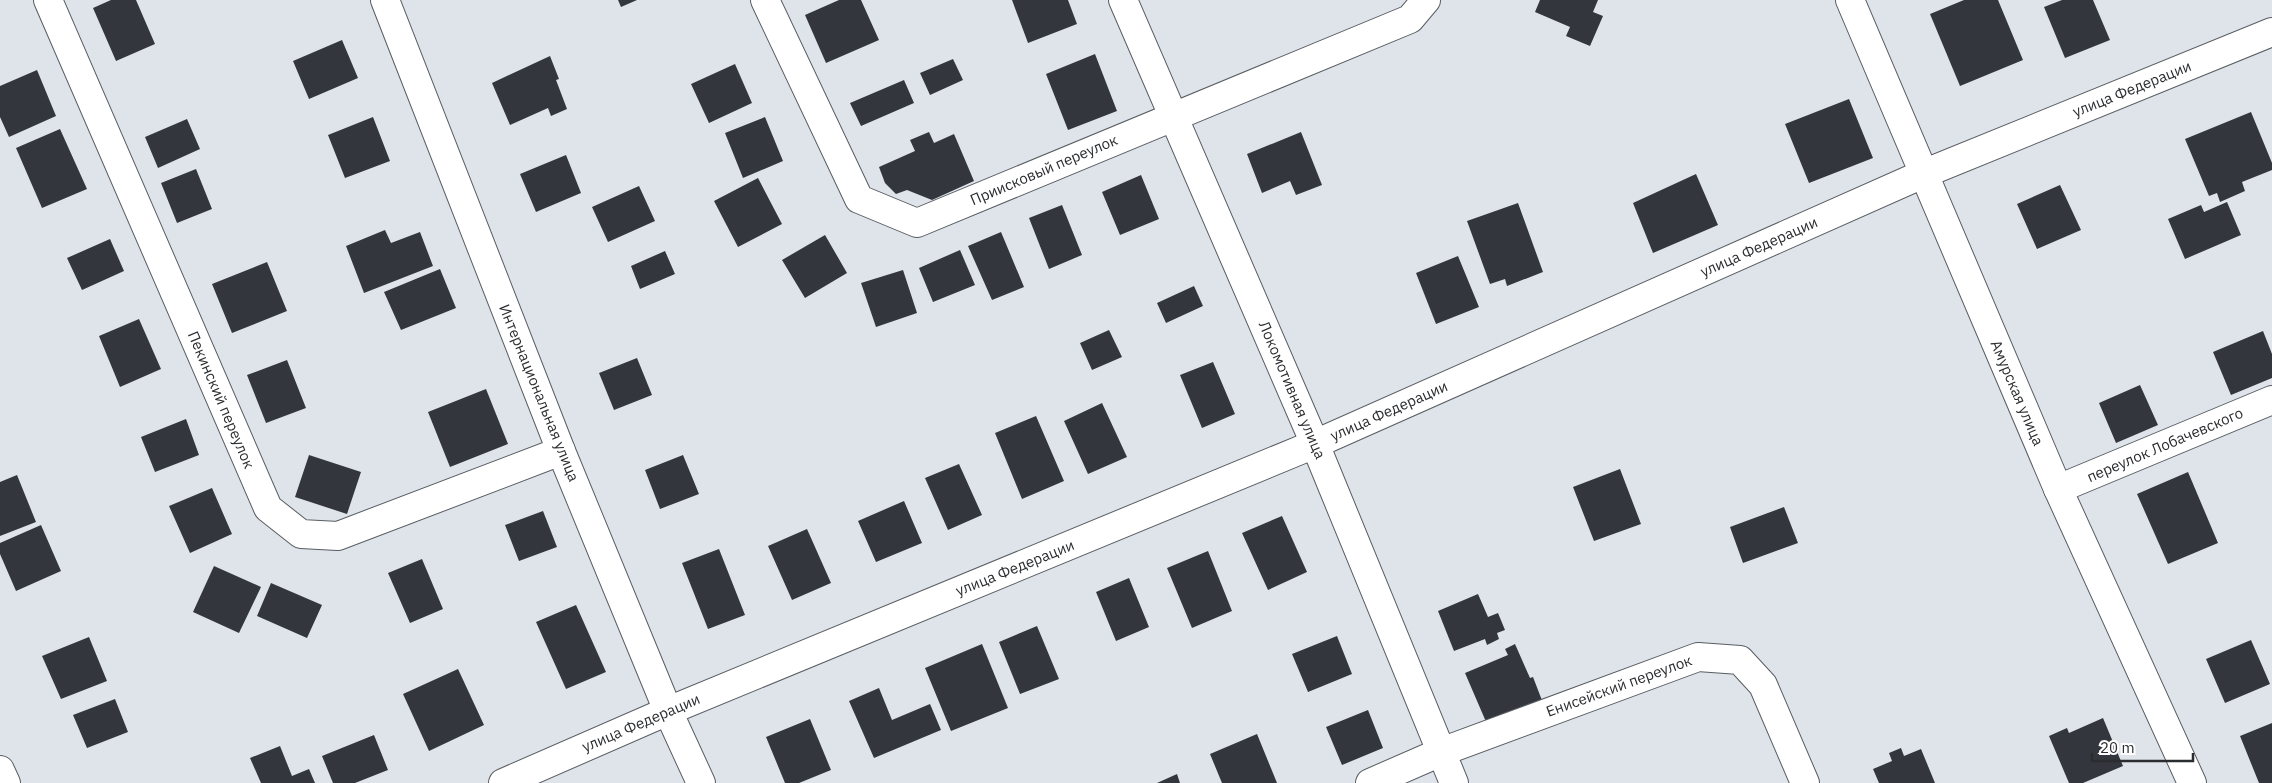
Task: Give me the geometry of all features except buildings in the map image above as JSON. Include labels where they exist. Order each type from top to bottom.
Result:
[{"type":"street","name":"Пекинский переулок","points":[[48,0],[268,508],[301,534],[338,536],[561,451]]},
{"type":"street","name":"Интернациональная улица","points":[[385,0],[561,451],[668,711],[701,783]]},
{"type":"street","name":"Приисковый переулок","points":[[765,0],[859,198],[917,223],[1410,19],[1426,0]]},
{"type":"street","name":"Локомотивная улица","points":[[1124,0],[1315,444],[1454,783]]},
{"type":"street","name":"Амурская улица","points":[[1850,0],[2058,489],[2192,783]]},
{"type":"street","name":"улица Федерации","points":[[503,783],[668,711],[1315,444],[1923,174],[2272,32]]},
{"type":"street","name":"переулок Лобачевского","points":[[2058,489],[2272,400]]},
{"type":"street","name":"Енисейский переулок","points":[[1370,783],[1441,752],[1698,657],[1740,660],[1763,685],[1805,783]]},
{"type":"street","points":[[0,770],[6,783]]}]
